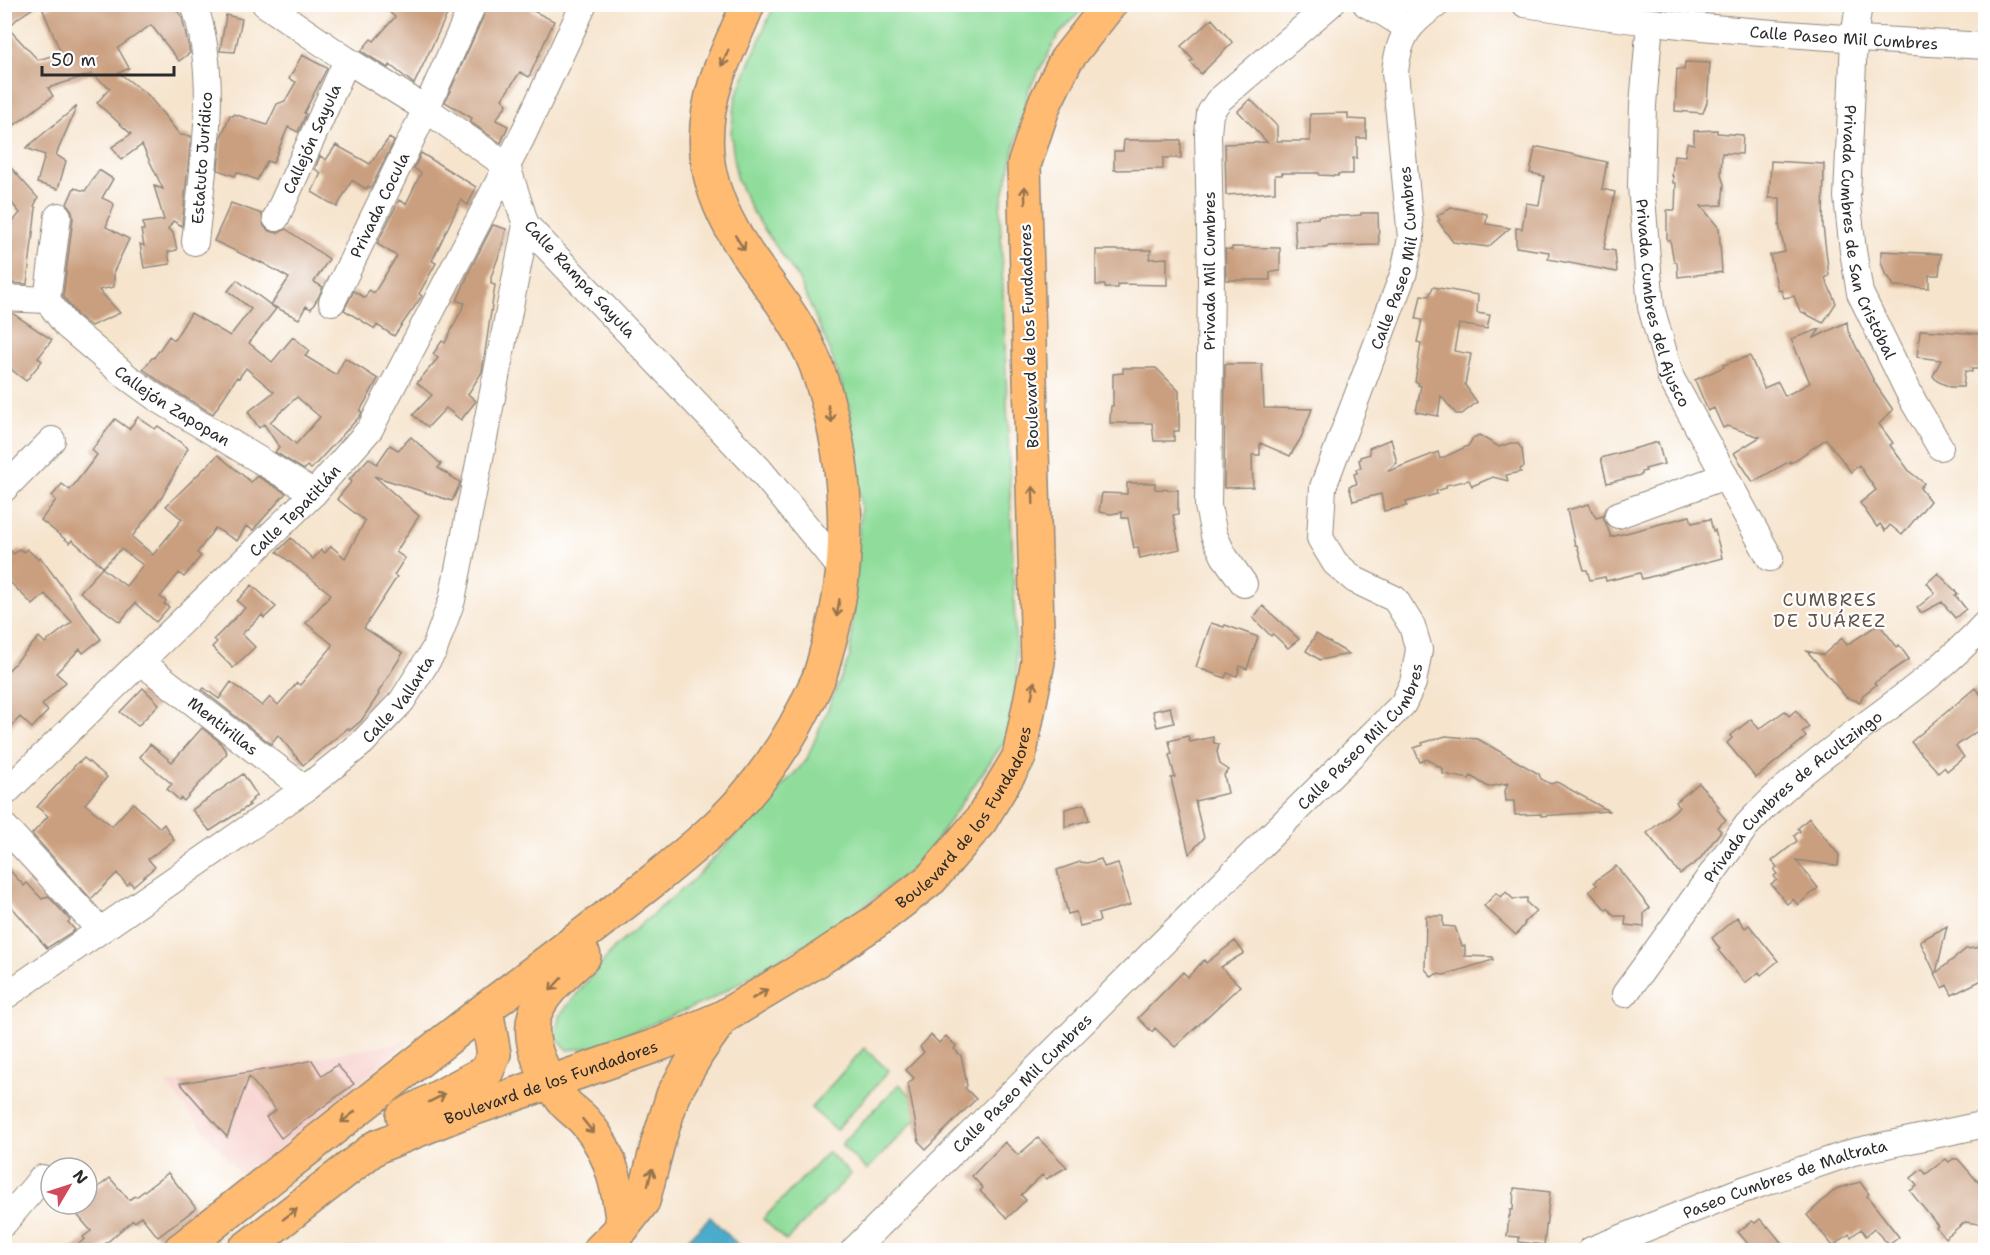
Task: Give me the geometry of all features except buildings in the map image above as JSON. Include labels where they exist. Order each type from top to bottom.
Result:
[{"type":"main road","points":[[180,1251],[486,1009],[636,894],[716,828],[746,797],[779,753],[818,682],[836,622],[843,572],[845,517],[840,469],[830,415],[815,364],[801,334],[738,240],[714,194],[706,153],[708,114],[718,77],[748,4]]},
{"type":"main road","name":"Boulevard de los Fundadores","points":[[244,1251],[376,1147],[458,1114],[663,1043],[723,1017],[818,960],[866,928],[931,879],[981,820],[1019,757],[1038,662],[1024,165],[1044,105],[1066,60],[1110,4]]},
{"type":"main road","points":[[623,1227],[614,1173],[603,1147],[588,1124],[567,1105],[543,1071],[534,1042],[533,1025],[536,1010],[552,987],[620,918],[636,894]]},
{"type":"main road","points":[[376,1147],[409,1112],[487,1071],[494,1054],[486,1009]]},
{"type":"main road","points":[[600,1251],[643,1201],[673,1095],[698,1052],[723,1017]]},
{"type":"street","name":"Estatuto Jurídico","points":[[194,4],[207,54],[208,106],[195,242]]},
{"type":"street","name":"Privada Cocula","points":[[332,302],[426,109],[473,4]]},
{"type":"street","name":"Calle Tepatitlán","points":[[4,794],[314,493],[370,429],[521,139],[585,4]]},
{"type":"street","points":[[1366,4],[1408,28]]},
{"type":"street","name":"Calle Paseo Mil Cumbres","points":[[854,1251],[1403,704],[1413,683],[1419,650],[1412,626],[1395,599],[1355,580],[1335,563],[1320,538],[1323,487],[1404,272],[1411,238],[1395,72],[1397,54],[1408,28],[1417,18],[1437,4]]},
{"type":"street","name":"Calle Paseo Mil Cumbres","points":[[1525,4],[1650,22],[1854,39],[1986,46]]},
{"type":"street","name":"Privada Cumbres de San Cristóbal","points":[[1859,4],[1854,39],[1847,197],[1860,293],[1913,401],[1940,447]]},
{"type":"street","points":[[265,5],[426,109],[507,166]]},
{"type":"street","name":"Privada Mil Cumbres","points":[[1244,584],[1224,556],[1214,535],[1208,506],[1211,276],[1208,134],[1210,113],[1218,101],[1331,5]]},
{"type":"street","name":"Privada Cumbres del Ajusco","points":[[1650,22],[1643,105],[1641,186],[1652,307],[1671,378],[1770,558]]},
{"type":"street","name":"Callejón Sayula","points":[[276,218],[347,60]]},
{"type":"street","name":"Calle Rampa Sayula","points":[[507,166],[526,225],[759,469],[843,572]]},
{"type":"street","points":[[4,298],[47,300],[58,216]]},
{"type":"street","name":"Calle Vallarta","points":[[4,997],[305,789],[362,743],[402,701],[434,650],[452,600],[526,225]]},
{"type":"street","name":"Callejón Zapopan","points":[[47,300],[66,325],[126,376],[155,397],[314,493]]},
{"type":"street","points":[[4,489],[52,440]]},
{"type":"street","points":[[1618,515],[1725,476]]},
{"type":"street","name":"Privada Cumbres de Acultzingo","points":[[1624,994],[1747,825],[1770,799],[1812,763],[1943,666],[1986,623]]},
{"type":"street","name":"Mentirillas","points":[[141,662],[305,789]]},
{"type":"street","points":[[4,826],[100,930]]},
{"type":"street","name":"Paseo Cumbres de Maltrata","points":[[1590,1251],[1740,1191],[1853,1152],[1986,1124]]},
{"type":"street","points":[[4,1223],[39,1182]]},
{"type":"shaded area","points":[[409,1041],[244,1178],[166,1084]]},
{"type":"green space","points":[[774,5],[1086,5],[1058,36],[1029,89],[1000,208],[1017,681],[1004,742],[920,863],[845,920],[710,1000],[596,1047],[568,1050],[555,1037],[559,1016],[615,947],[695,878],[806,761],[850,656],[861,506],[849,406],[828,346],[798,278],[753,213],[736,177],[731,133],[736,97]]},
{"type":"green space","points":[[864,1048],[889,1071],[836,1130],[811,1108]]},
{"type":"green space","points":[[899,1084],[925,1109],[867,1170],[841,1145]]},
{"type":"green space","points":[[828,1152],[851,1174],[786,1241],[763,1219]]},
{"type":"water","points":[[710,1217],[741,1248],[739,1250],[700,1250],[688,1239]]},
{"type":"district","name":"CUMBRES DE JUÁREZ","points":[[1830,610]]}]
